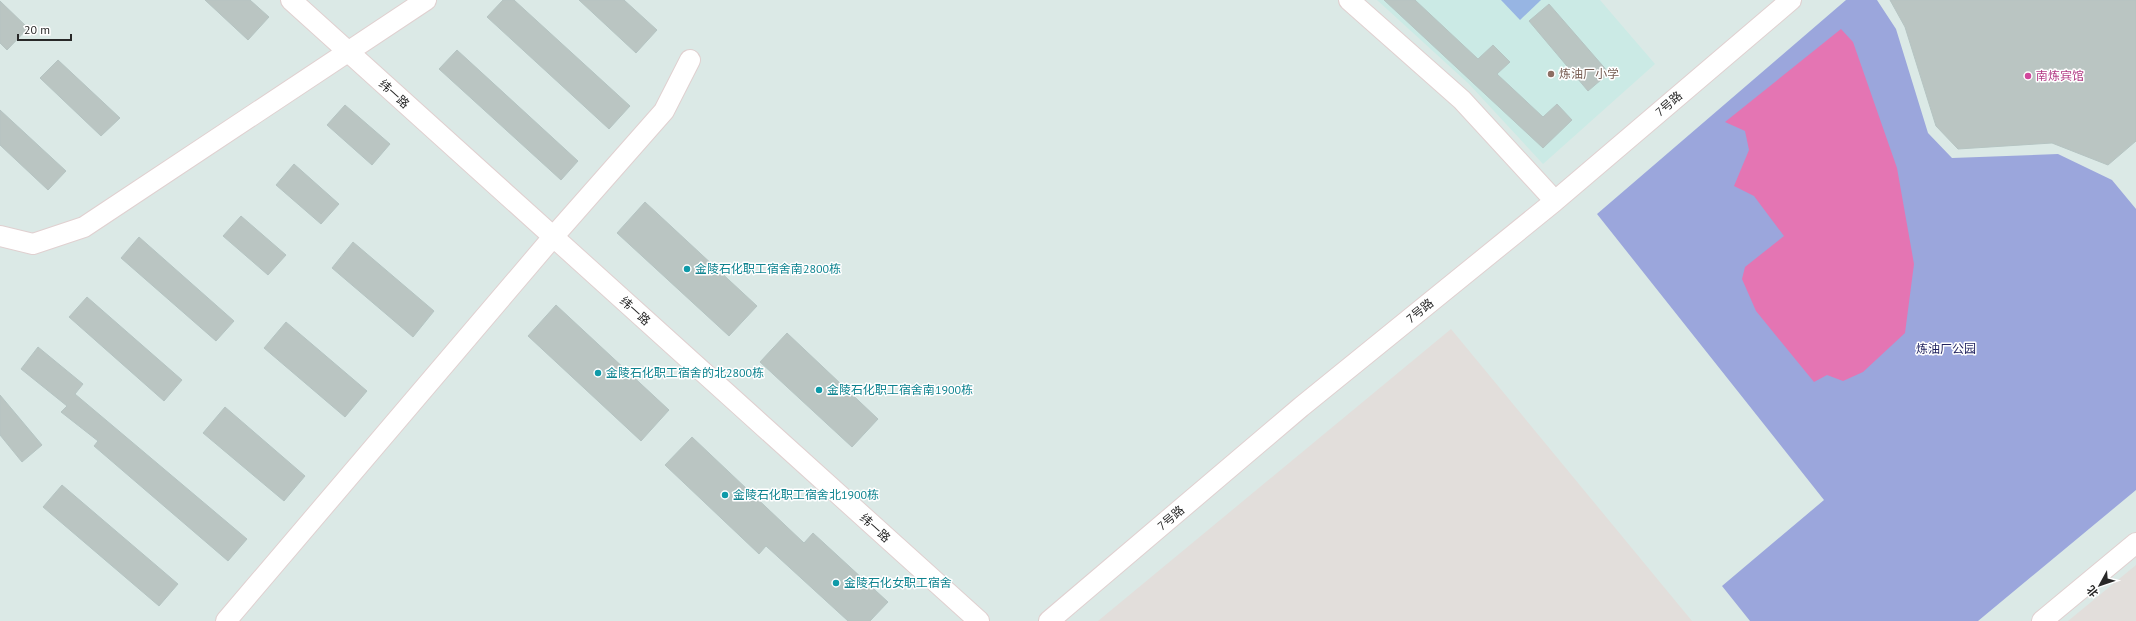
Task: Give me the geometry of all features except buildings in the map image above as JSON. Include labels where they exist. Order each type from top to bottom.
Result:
[{"type":"street","name":"纬一路","points":[[292,0],[348,53],[979,621]]},
{"type":"street","points":[[0,236],[33,244],[84,227],[426,0]]},
{"type":"street","points":[[1348,0],[1462,100],[1555,202]]},
{"type":"street","name":"7号路","points":[[1049,621],[1301,407],[1555,202],[1791,0]]},
{"type":"street","points":[[226,621],[553,237],[664,111],[690,60]]},
{"type":"street","points":[[2042,621],[2136,543]]},
{"type":"shaded area","name":"炼油厂小学","points":[[1377,0],[1600,0],[1655,64],[1543,164],[1469,84]]},
{"type":"shaded area","points":[[1501,0],[1541,0],[1520,20]]},
{"type":"shaded area","points":[[1841,29],[1853,42],[1897,168],[1914,264],[1905,333],[1863,372],[1843,381],[1827,375],[1814,382],[1756,311],[1742,279],[1745,267],[1784,236],[1754,196],[1734,186],[1749,150],[1745,131],[1725,122]]},
{"type":"shaded area","points":[[1451,329],[1692,621],[1098,621]]},
{"type":"shaded area","points":[[2136,565],[2136,621],[2068,621]]},
{"type":"green space","name":"炼油厂公园","points":[[1846,0],[1877,0],[1896,29],[1928,133],[1952,158],[2058,154],[2112,180],[2136,209],[2136,490],[1978,621],[1750,621],[1722,586],[1824,500],[1597,214]]},
{"type":"place","name":"炼油厂小学","points":[[1551,74]]},
{"type":"place","name":"南炼宾馆","points":[[2028,76]]},
{"type":"place","name":"金陵石化职工宿舍南2800栋","points":[[687,269]]},
{"type":"place","name":"金陵石化职工宿舍的北2800栋","points":[[598,373]]},
{"type":"place","name":"金陵石化职工宿舍南1900栋","points":[[819,390]]},
{"type":"place","name":"金陵石化职工宿舍北1900栋","points":[[725,495]]},
{"type":"place","name":"金陵石化女职工宿舍","points":[[836,583]]}]
